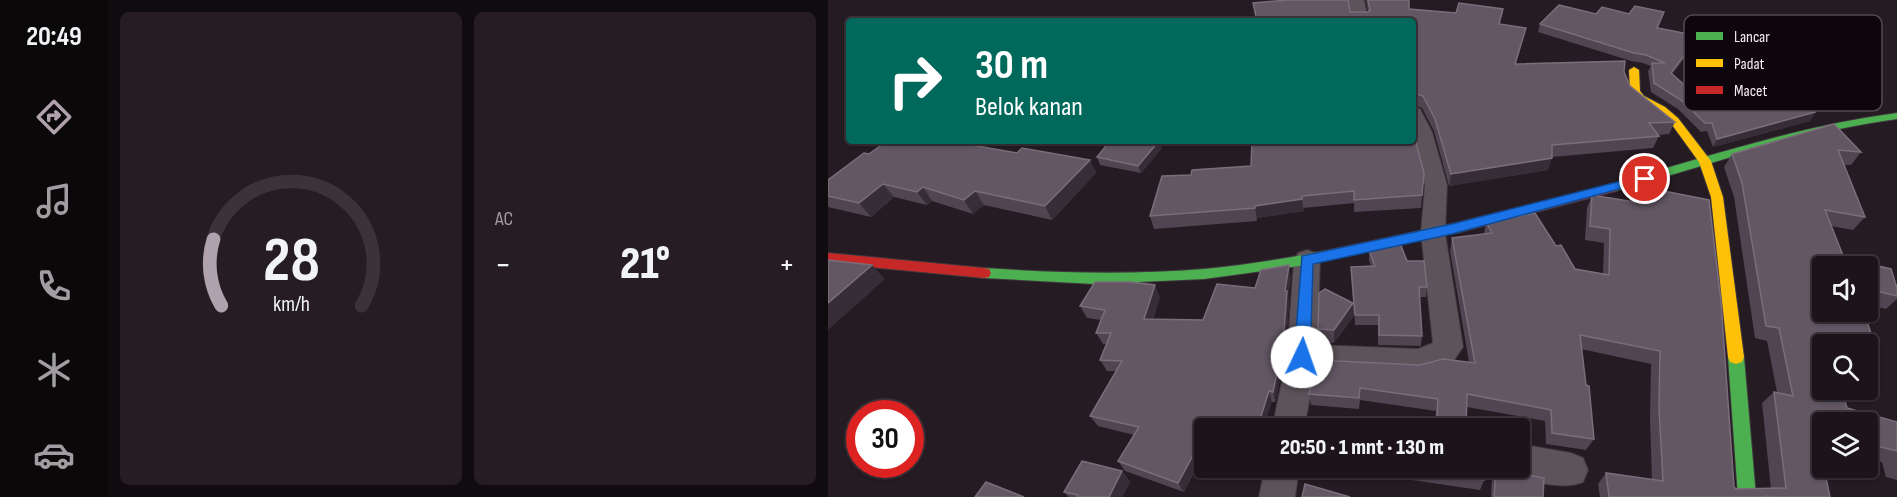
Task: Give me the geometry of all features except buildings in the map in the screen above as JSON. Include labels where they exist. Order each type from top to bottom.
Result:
[{"type":"street","points":[[1356,0],[1359,18]]},
{"type":"street","points":[[1634,70],[1633,81],[1640,98],[1661,109],[1674,120],[1705,161],[1717,197],[1732,314],[1747,497]]},
{"type":"street","points":[[828,258],[996,274],[1140,278],[1244,270],[1307,260],[1433,233],[1594,193],[1791,134],[1836,123],[1897,116]]},
{"type":"street","points":[[1302,357],[1418,362],[1439,357],[1448,347],[1433,233],[1436,185],[1422,132],[1416,119]]},
{"type":"street","points":[[1290,418],[1302,357],[1307,260]]},
{"type":"street","points":[[1530,463],[1571,470]]},
{"type":"street","points":[[1278,497],[1281,478]]},
{"type":"traffic: fast","points":[[1612,188],[1789,136],[1897,116]]},
{"type":"traffic: fast","points":[[984,273],[1094,278],[1149,278],[1204,274],[1299,261],[1456,228]]},
{"type":"traffic: fast","points":[[1736,357],[1747,497]]},
{"type":"traffic: slow","points":[[1634,70],[1635,91],[1640,98],[1661,109],[1674,120],[1705,161],[1717,197],[1736,357]]},
{"type":"traffic: jam","points":[[1456,228],[1612,188]]},
{"type":"traffic: jam","points":[[828,258],[984,273]]},
{"type":"route","points":[[1302,357],[1307,260],[1452,229],[1645,179]]}]
